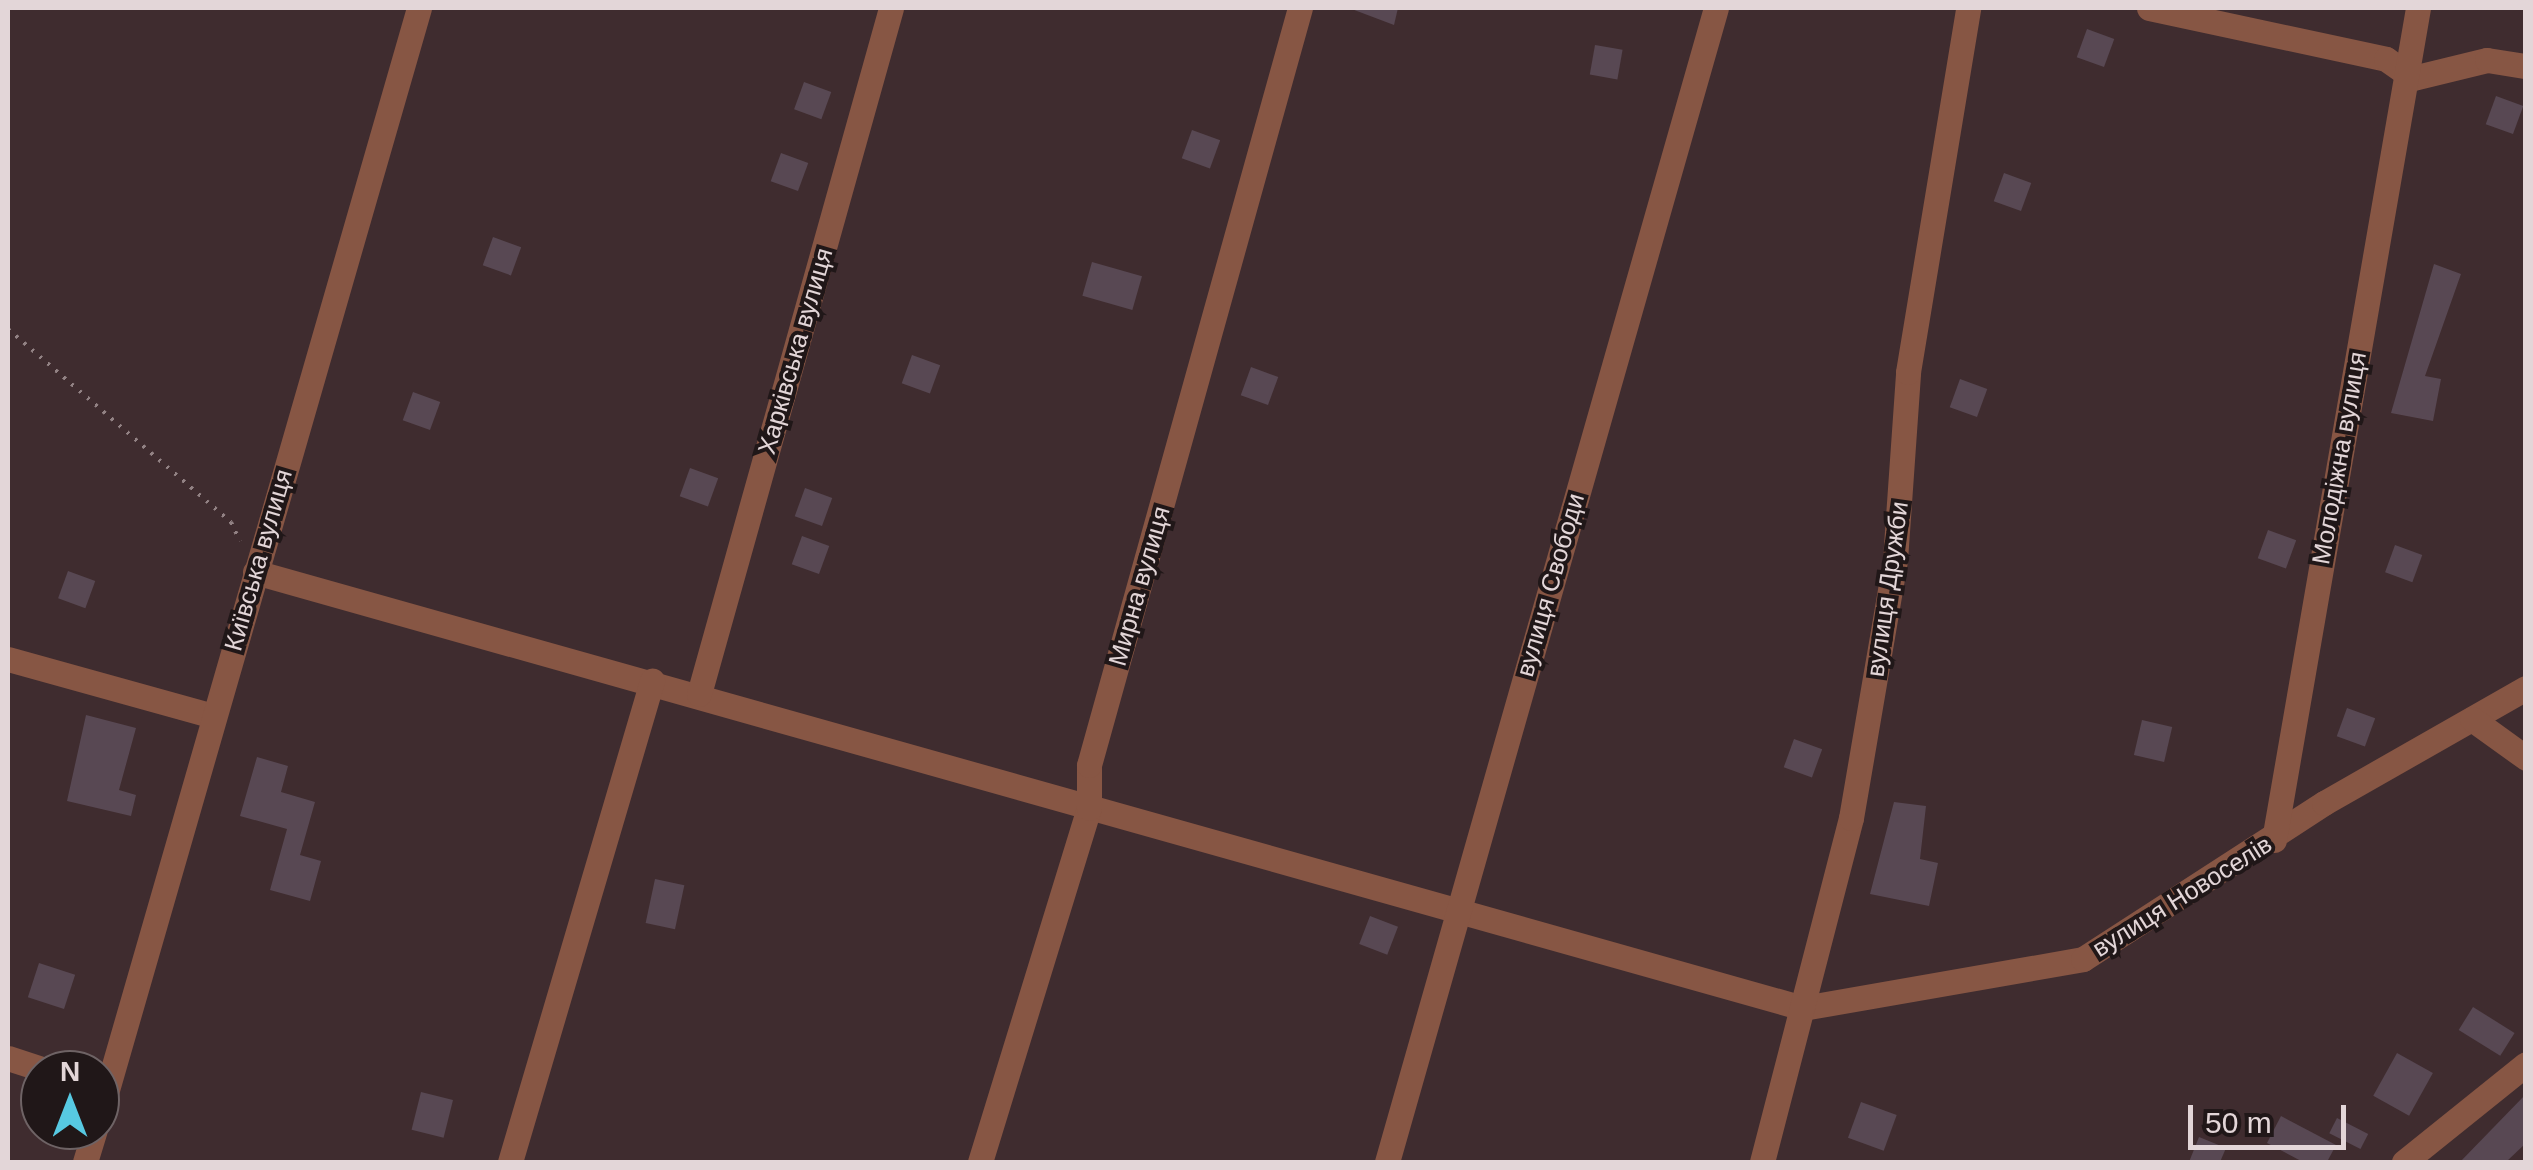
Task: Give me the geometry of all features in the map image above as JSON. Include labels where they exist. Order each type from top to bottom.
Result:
[{"type":"street","name":"Київська вулиця","points":[[115,1050],[419,8]]},
{"type":"street","name":"Харківська вулиця","points":[[699,694],[892,8]]},
{"type":"street","name":"Мирна вулиця","points":[[980,1162],[1090,808],[1088,765],[1300,8]]},
{"type":"street","name":"вулиця Свободи","points":[[1387,1162],[1716,8]]},
{"type":"street","name":"вулиця Дружби","points":[[1762,1162],[1851,818],[1895,560],[1908,372],[1968,8]]},
{"type":"street","points":[[2149,8],[2386,59],[2413,78],[2487,60],[2526,66]]},
{"type":"street","name":"Молодіжна вулиця","points":[[2274,840],[2394,135],[2413,78],[2418,8]]},
{"type":"street","points":[[255,572],[1804,1008]]},
{"type":"street","points":[[8,659],[213,716]]},
{"type":"street","points":[[510,1162],[652,681]]},
{"type":"street","name":"вулиця Новоселів","points":[[1804,1008],[2082,959],[2526,688]]},
{"type":"street","points":[[2472,719],[2526,758]]},
{"type":"street","points":[[2404,1162],[2526,1064]]},
{"type":"path","points":[[8,329],[231,522],[255,572]]},
{"type":"building","points":[[1349,8],[1398,8],[1394,25]]},
{"type":"building","points":[[2087,29],[2114,39],[2104,67],[2077,57]]},
{"type":"building","points":[[1595,45],[1623,50],[1617,79],[1590,75]]},
{"type":"building","points":[[804,82],[831,92],[821,119],[794,109]]},
{"type":"building","points":[[2496,96],[2523,106],[2513,134],[2486,124]]},
{"type":"building","points":[[1192,130],[1220,140],[1210,168],[1182,158]]},
{"type":"building","points":[[781,153],[808,163],[798,191],[771,181]]},
{"type":"building","points":[[2004,173],[2031,183],[2021,211],[1994,201]]},
{"type":"building","points":[[493,237],[521,247],[511,275],[483,265]]},
{"type":"building","points":[[1092,262],[1142,276],[1132,310],[1082,296]]},
{"type":"building","points":[[2434,264],[2461,274],[2425,376],[2441,379],[2433,421],[2391,413]]},
{"type":"building","points":[[912,355],[940,365],[930,393],[902,383]]},
{"type":"building","points":[[1251,367],[1278,377],[1268,405],[1241,395]]},
{"type":"building","points":[[1960,379],[1987,389],[1977,417],[1950,407]]},
{"type":"building","points":[[413,392],[440,402],[430,430],[403,420]]},
{"type":"building","points":[[690,468],[718,478],[708,506],[680,496]]},
{"type":"building","points":[[805,488],[832,498],[822,526],[795,516]]},
{"type":"building","points":[[2268,530],[2296,540],[2286,568],[2258,558]]},
{"type":"building","points":[[802,536],[829,546],[819,574],[792,564]]},
{"type":"building","points":[[2395,545],[2422,555],[2412,582],[2385,572]]},
{"type":"building","points":[[68,571],[95,581],[85,608],[58,598]]},
{"type":"building","points":[[2347,708],[2375,718],[2365,746],[2337,736]]},
{"type":"building","points":[[86,715],[136,728],[119,790],[136,795],[131,816],[67,801]]},
{"type":"building","points":[[2142,720],[2172,727],[2164,762],[2134,755]]},
{"type":"building","points":[[1794,739],[1822,749],[1812,777],[1784,767]]},
{"type":"building","points":[[257,757],[288,766],[281,792],[315,802],[300,855],[321,861],[310,901],[270,890],[287,829],[240,816]]},
{"type":"building","points":[[1894,802],[1926,806],[1920,859],[1938,863],[1929,906],[1870,894]]},
{"type":"building","points":[[655,879],[684,885],[675,929],[646,923]]},
{"type":"building","points":[[1370,916],[1398,927],[1387,955],[1359,944]]},
{"type":"building","points":[[39,963],[75,975],[64,1009],[28,997]]},
{"type":"building","points":[[2473,1007],[2515,1033],[2500,1056],[2459,1030]]},
{"type":"building","points":[[2397,1053],[2433,1073],[2409,1116],[2373,1096]]},
{"type":"building","points":[[421,1092],[453,1100],[444,1138],[412,1130]]},
{"type":"building","points":[[2526,1094],[2526,1143],[2506,1162],[2460,1162]]},
{"type":"building","points":[[1861,1102],[1897,1115],[1884,1151],[1848,1138]]},
{"type":"building","points":[[2281,1116],[2336,1145],[2327,1162],[2303,1162],[2267,1143]]},
{"type":"building","points":[[2337,1118],[2368,1134],[2360,1149],[2329,1133]]},
{"type":"building","points":[[2199,1137],[2226,1148],[2220,1162],[2189,1162]]}]
